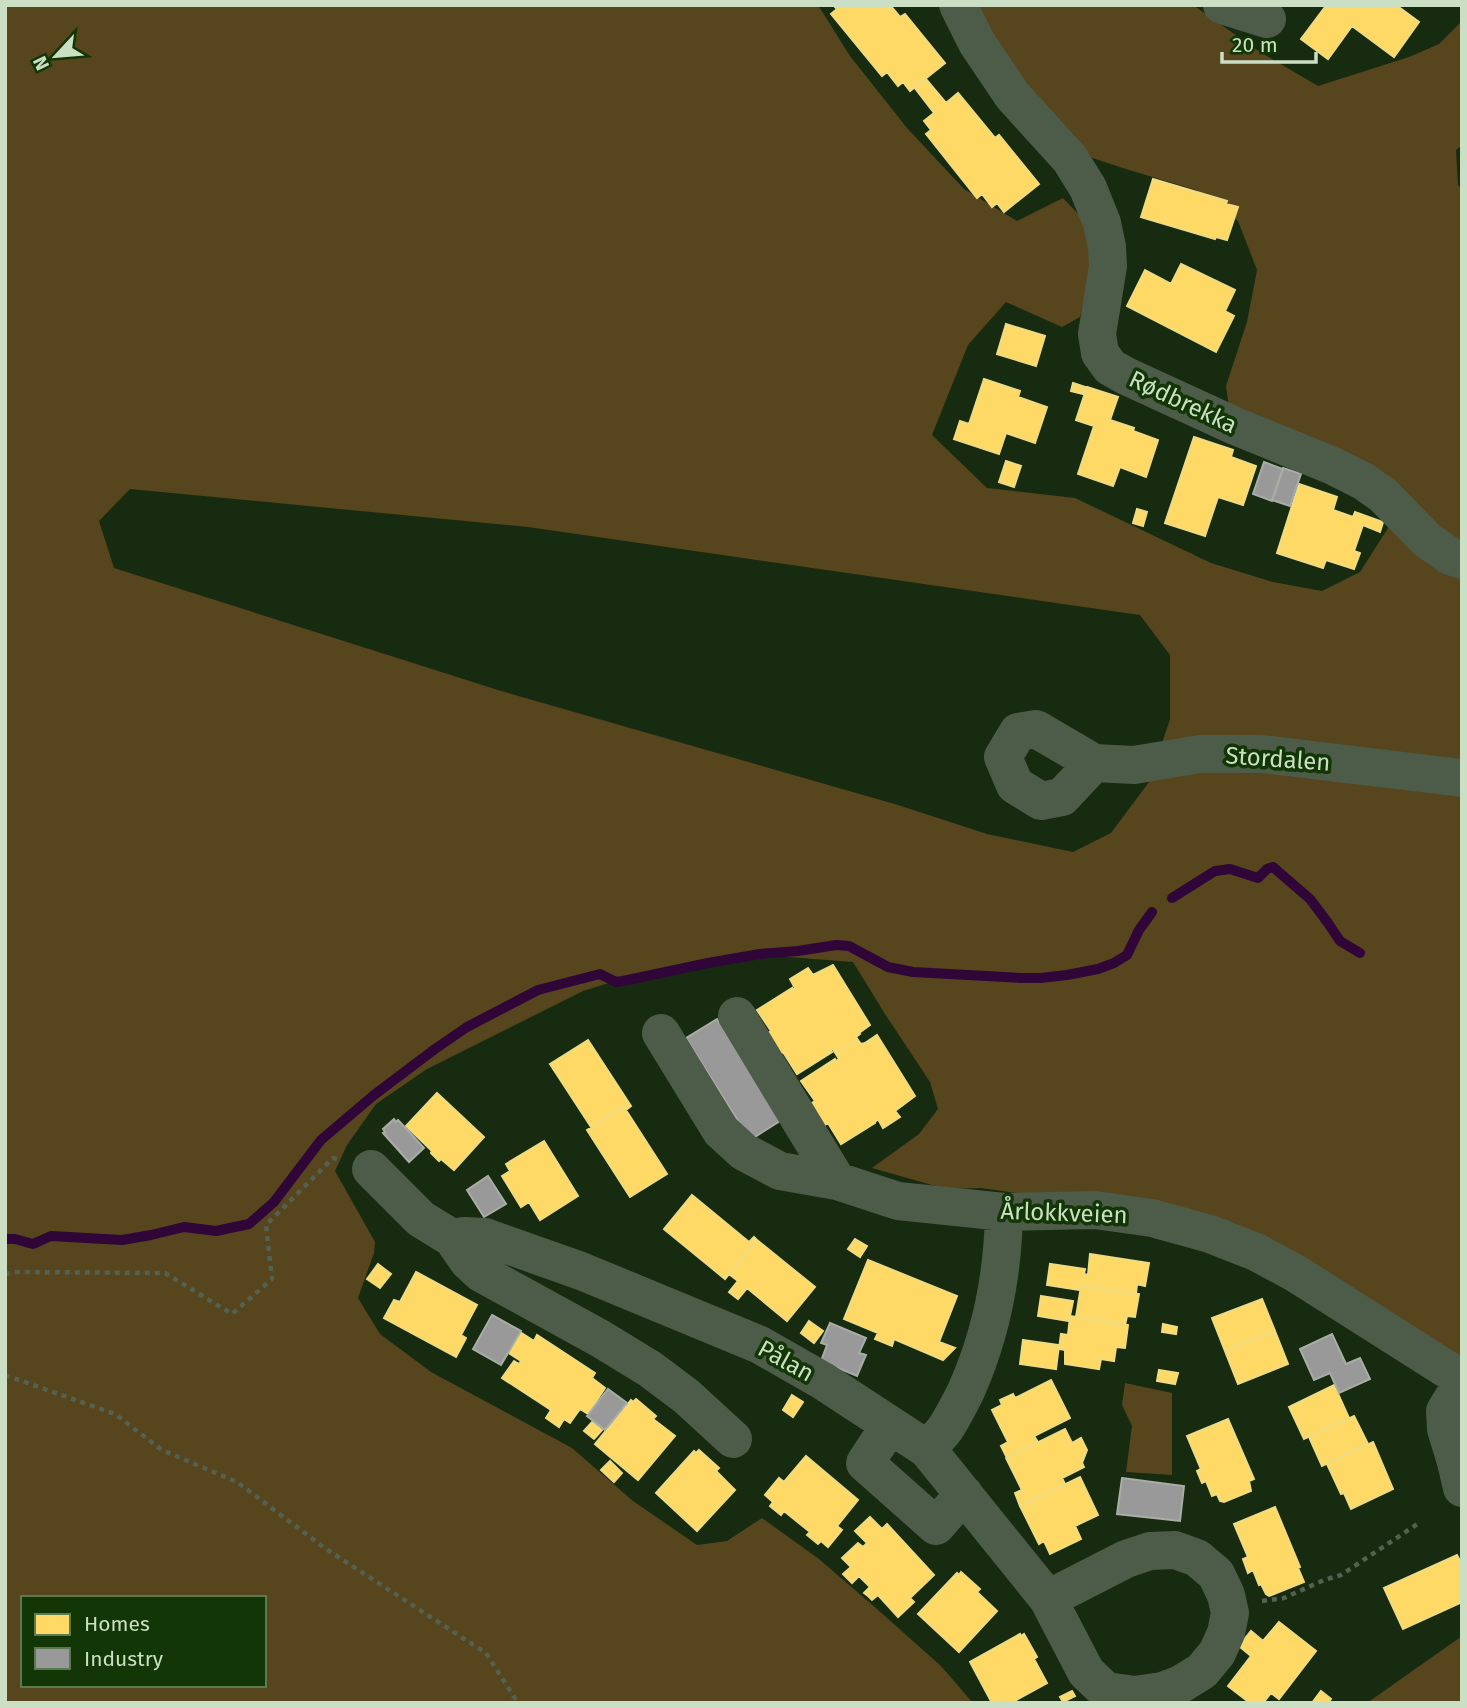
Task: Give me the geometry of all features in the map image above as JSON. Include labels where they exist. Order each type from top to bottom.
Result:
[{"type":"street","name":"Rødbrekka","points":[[958,5],[977,43],[1012,95],[1070,159],[1088,188],[1102,223],[1107,247],[1108,266],[1097,334],[1100,353],[1110,367],[1235,426],[1363,481],[1382,495],[1427,540],[1450,556],[1462,560]]},
{"type":"street","points":[[1222,5],[1267,19]]},
{"type":"street","name":"Stordalen","points":[[1094,763],[1134,765],[1200,754],[1262,754],[1462,778]]},
{"type":"street","points":[[737,1016],[837,1181]]},
{"type":"street","name":"Årlokkveien","points":[[661,1033],[721,1131],[744,1152],[780,1171],[837,1181],[898,1201],[1004,1212],[1095,1210],[1152,1218],[1210,1234],[1256,1251],[1338,1298],[1462,1381]]},
{"type":"street","points":[[371,1169],[421,1219],[452,1238],[468,1261],[481,1273],[650,1369],[686,1396],[733,1439]]},
{"type":"street","points":[[928,1449],[946,1427],[962,1398],[979,1363],[988,1335],[1003,1249],[1004,1212]]},
{"type":"street","name":"Pålan","points":[[452,1238],[485,1237],[581,1271],[760,1345],[823,1381],[928,1449],[1048,1599],[1086,1672],[1105,1697],[1162,1691],[1181,1684],[1202,1671],[1217,1653],[1226,1633],[1230,1613],[1228,1603]]},
{"type":"street","points":[[1462,1381],[1445,1411],[1446,1429],[1462,1488]]},
{"type":"street","points":[[890,1425],[865,1463],[936,1526],[964,1494]]},
{"type":"street","points":[[1048,1599],[1126,1559],[1150,1551],[1175,1550],[1197,1558],[1216,1574],[1228,1603]]},
{"type":"path","points":[[5,1277],[18,1272],[165,1273],[232,1314],[272,1279],[266,1225],[333,1158],[371,1169]]},
{"type":"path","points":[[5,1375],[115,1414],[162,1450],[237,1482],[326,1549],[486,1653],[517,1703]]},
{"type":"path","points":[[1228,1603],[1284,1598],[1341,1575],[1419,1523]]},
{"type":"shaded area","points":[[5,5],[818,5],[850,56],[907,128],[964,189],[1017,221],[1063,198],[1097,234],[1080,317],[1062,327],[1006,302],[968,345],[932,435],[987,488],[1075,498],[1211,563],[1273,582],[1322,591],[1360,572],[1390,525],[1375,496],[1230,415],[1226,386],[1247,322],[1257,270],[1238,221],[1196,190],[1059,147],[1015,111],[979,5],[1193,5],[1260,52],[1318,86],[1409,57],[1439,44],[1462,21],[1462,145],[1456,150],[1458,185],[1462,190],[1462,1359],[1265,1238],[1037,1196],[981,1188],[946,1189],[872,1168],[919,1134],[938,1109],[930,1082],[853,962],[788,957],[714,957],[638,974],[583,991],[427,1069],[376,1104],[347,1145],[335,1171],[375,1242],[374,1253],[358,1298],[380,1334],[431,1372],[572,1448],[633,1501],[697,1545],[727,1541],[762,1518],[819,1559],[877,1609],[941,1666],[973,1703],[5,1703]],"holes":[[[130,489],[528,527],[1140,615],[1170,655],[1170,719],[1149,782],[1111,833],[1073,852],[987,834],[898,805],[498,690],[114,568],[99,521]]]},
{"type":"shaded area","points":[[1125,1383],[1172,1393],[1172,1475],[1126,1472],[1132,1426],[1122,1405]]},
{"type":"shaded area","points":[[1462,1636],[1462,1703],[1367,1703]]},
{"type":"building: Homes","points":[[833,5],[890,5],[900,17],[905,14],[945,63],[910,91],[903,82],[898,86],[887,72],[882,76],[831,14],[837,9]]},
{"type":"building: Homes","points":[[1322,5],[1396,5],[1419,22],[1394,57],[1352,26],[1328,59],[1301,39],[1325,7]]},
{"type":"building: Homes","points":[[925,78],[946,103],[958,93],[995,138],[999,135],[1039,184],[1004,212],[997,203],[992,207],[982,194],[977,198],[926,134],[931,130],[924,121],[934,113],[914,87]]},
{"type":"building: Homes","points":[[1153,179],[1227,201],[1226,204],[1238,207],[1227,240],[1215,239],[1141,217]]},
{"type":"building: Homes","points":[[1181,264],[1235,290],[1225,311],[1234,316],[1216,352],[1127,306],[1145,270],[1171,284]]},
{"type":"building: Homes","points":[[1006,324],[1045,336],[1036,366],[997,354]]},
{"type":"building: Homes","points":[[984,379],[1020,391],[1018,397],[1047,407],[1035,443],[1006,433],[999,454],[954,439],[960,421],[969,424]]},
{"type":"building: Homes","points":[[1073,383],[1085,387],[1083,394],[1071,391]]},
{"type":"building: Homes","points":[[1087,387],[1118,397],[1110,420],[1158,440],[1146,477],[1120,467],[1113,486],[1078,474],[1094,426],[1076,420]]},
{"type":"building: Homes","points":[[1194,437],[1233,450],[1231,457],[1256,466],[1243,505],[1218,497],[1205,536],[1165,523]]},
{"type":"building: Homes","points":[[1006,461],[1021,466],[1014,487],[999,482]]},
{"type":"building: Homes","points":[[1299,484],[1337,497],[1333,510],[1353,517],[1355,512],[1383,522],[1380,532],[1363,525],[1354,551],[1360,553],[1354,569],[1326,560],[1323,568],[1277,553]]},
{"type":"building: Homes","points":[[1137,509],[1147,512],[1143,526],[1133,523]]},
{"type":"building: Homes","points":[[833,965],[870,1025],[859,1033],[856,1037],[858,1040],[836,1054],[833,1049],[797,1074],[783,1052],[779,1055],[766,1034],[771,1031],[757,1010],[795,988],[790,979],[808,968],[813,975]]},
{"type":"building: Homes","points":[[877,1035],[915,1096],[895,1111],[900,1117],[883,1128],[878,1119],[841,1144],[828,1123],[823,1126],[810,1104],[815,1101],[801,1081],[839,1059],[836,1054],[858,1040],[861,1044],[865,1043]]},
{"type":"building: Homes","points":[[588,1040],[631,1106],[626,1110],[624,1107],[591,1127],[550,1064]]},
{"type":"building: Homes","points":[[437,1093],[484,1137],[454,1170],[441,1159],[439,1161],[406,1126]]},
{"type":"building: Homes","points":[[624,1107],[667,1174],[630,1197],[587,1130]]},
{"type":"building: Homes","points":[[544,1141],[578,1196],[540,1220],[529,1202],[521,1207],[502,1176],[510,1171],[506,1164]]},
{"type":"building: Homes","points":[[692,1195],[749,1242],[754,1237],[757,1240],[725,1279],[664,1229]]},
{"type":"building: Homes","points":[[855,1239],[867,1246],[860,1257],[848,1249]]},
{"type":"building: Homes","points":[[757,1240],[815,1287],[787,1321],[747,1288],[738,1299],[729,1292],[738,1281],[729,1274]]},
{"type":"building: Homes","points":[[1090,1254],[1149,1263],[1145,1286],[1137,1284],[1136,1294],[1081,1286],[1080,1290],[1047,1285],[1050,1264],[1085,1269],[1084,1274],[1088,1275]]},
{"type":"building: Homes","points":[[868,1260],[957,1296],[939,1342],[955,1348],[943,1360],[894,1339],[892,1346],[875,1339],[878,1333],[844,1319]]},
{"type":"building: Homes","points":[[378,1264],[391,1274],[380,1288],[367,1279]]},
{"type":"building: Homes","points":[[416,1272],[477,1305],[461,1335],[466,1338],[456,1357],[384,1318],[394,1300],[400,1302]]},
{"type":"building: Homes","points":[[1081,1286],[1139,1294],[1135,1317],[1127,1316],[1125,1325],[1076,1317]]},
{"type":"building: Homes","points":[[1041,1296],[1073,1301],[1069,1321],[1038,1316]]},
{"type":"building: Homes","points":[[1262,1299],[1275,1331],[1225,1351],[1212,1318]]},
{"type":"building: Homes","points":[[1070,1316],[1128,1325],[1125,1348],[1116,1347],[1114,1361],[1101,1359],[1099,1369],[1065,1364],[1065,1350],[1059,1349],[1061,1334],[1068,1335]]},
{"type":"building: Homes","points":[[809,1321],[823,1331],[814,1343],[801,1333]]},
{"type":"building: Homes","points":[[1163,1324],[1177,1327],[1176,1334],[1162,1332]]},
{"type":"building: Homes","points":[[1275,1331],[1288,1364],[1238,1384],[1225,1351]]},
{"type":"building: Homes","points":[[520,1332],[534,1341],[537,1335],[595,1373],[592,1378],[605,1388],[588,1414],[580,1409],[570,1423],[564,1419],[559,1427],[546,1418],[551,1410],[502,1378],[514,1361],[519,1364],[521,1361],[507,1352]]},
{"type":"building: Homes","points":[[1023,1340],[1059,1345],[1056,1369],[1020,1364]]},
{"type":"building: Homes","points":[[1159,1370],[1178,1373],[1175,1384],[1157,1381]]},
{"type":"building: Homes","points":[[1051,1380],[1070,1418],[1034,1436],[1038,1442],[1007,1458],[1001,1446],[1008,1442],[992,1410],[1002,1405],[1000,1400],[1013,1394],[1015,1398]]},
{"type":"building: Homes","points":[[1334,1385],[1349,1418],[1304,1439],[1289,1407]]},
{"type":"building: Homes","points":[[792,1395],[803,1402],[793,1417],[783,1410]]},
{"type":"building: Homes","points":[[636,1399],[656,1416],[653,1419],[675,1436],[638,1480],[595,1444],[631,1400],[633,1402]]},
{"type":"building: Homes","points":[[1354,1416],[1368,1444],[1322,1466],[1309,1437]]},
{"type":"building: Homes","points":[[1228,1419],[1254,1479],[1249,1481],[1251,1491],[1224,1502],[1220,1501],[1217,1494],[1212,1496],[1206,1481],[1202,1483],[1197,1471],[1201,1469],[1187,1436]]},
{"type":"building: Homes","points":[[592,1422],[602,1430],[594,1439],[584,1431]]},
{"type":"building: Homes","points":[[1065,1429],[1072,1443],[1081,1438],[1087,1450],[1082,1463],[1084,1467],[1062,1478],[1065,1484],[1020,1506],[1015,1493],[1022,1490],[1006,1458]]},
{"type":"building: Homes","points":[[1373,1442],[1393,1489],[1351,1509],[1327,1464]]},
{"type":"building: Homes","points":[[699,1450],[719,1468],[716,1471],[735,1490],[697,1531],[656,1493],[694,1451],[696,1453]]},
{"type":"building: Homes","points":[[806,1456],[858,1500],[837,1526],[842,1530],[828,1547],[821,1541],[818,1544],[807,1535],[810,1532],[784,1511],[781,1515],[770,1506],[773,1502],[765,1495],[779,1478],[784,1482]]},
{"type":"building: Homes","points":[[610,1461],[622,1473],[614,1482],[601,1470]]},
{"type":"building: Homes","points":[[1080,1477],[1098,1515],[1075,1526],[1081,1539],[1050,1554],[1044,1541],[1039,1544],[1020,1506]]},
{"type":"building: Homes","points":[[1275,1507],[1304,1582],[1269,1596],[1261,1584],[1259,1585],[1253,1570],[1248,1573],[1243,1559],[1248,1557],[1234,1524]]},
{"type":"building: Homes","points":[[870,1517],[882,1529],[887,1524],[934,1575],[910,1598],[914,1602],[898,1617],[878,1595],[872,1600],[864,1593],[870,1587],[859,1576],[852,1583],[843,1574],[851,1567],[842,1558],[858,1543],[863,1547],[867,1543],[855,1531]]},
{"type":"building: Homes","points":[[1457,1555],[1462,1565],[1462,1602],[1403,1629],[1384,1588]]},
{"type":"building: Homes","points":[[961,1572],[980,1589],[977,1592],[997,1611],[959,1652],[918,1614]]},
{"type":"building: Homes","points":[[1279,1622],[1316,1651],[1279,1699],[1271,1693],[1263,1703],[1250,1703],[1228,1686],[1251,1656],[1239,1646],[1251,1631],[1263,1641]]},
{"type":"building: Homes","points":[[1024,1634],[1037,1657],[1034,1659],[1047,1683],[1011,1703],[992,1703],[970,1662]]},
{"type":"building: Homes","points":[[1072,1691],[1075,1696],[1063,1702],[1060,1697]]},
{"type":"building: Homes","points":[[1321,1691],[1331,1699],[1328,1703],[1312,1703]]},
{"type":"building: Industry","points":[[1264,462],[1283,469],[1272,501],[1253,494]]},
{"type":"building: Industry","points":[[1283,468],[1301,474],[1290,506],[1272,500]]},
{"type":"building: Industry","points":[[717,1019],[780,1121],[750,1140],[686,1038]]},
{"type":"building: Industry","points":[[394,1119],[424,1148],[409,1162],[383,1133],[383,1129]]},
{"type":"building: Industry","points":[[488,1176],[506,1204],[484,1217],[467,1190]]},
{"type":"building: Industry","points":[[492,1315],[521,1331],[501,1365],[473,1349]]},
{"type":"building: Industry","points":[[830,1323],[866,1338],[859,1353],[866,1355],[857,1376],[821,1361],[827,1345],[821,1343]]},
{"type":"building: Industry","points":[[1332,1334],[1346,1364],[1360,1358],[1370,1379],[1339,1393],[1330,1373],[1314,1380],[1300,1349]]},
{"type":"building: Industry","points":[[608,1389],[627,1403],[605,1430],[587,1416]]},
{"type":"building: Industry","points":[[1122,1478],[1184,1486],[1180,1521],[1117,1514]]},
{"type":"waterway","points":[[1172,898],[1215,871],[1230,869],[1258,878],[1273,867],[1310,899],[1340,941],[1360,953]]},
{"type":"waterway","points":[[5,1239],[33,1244],[51,1236],[122,1240],[184,1227],[216,1231],[249,1224],[274,1202],[321,1140],[374,1095],[467,1027],[538,990],[600,974],[616,982],[760,954],[836,945],[849,946],[888,967],[913,972],[1021,978],[1067,975],[1098,969],[1127,955],[1139,930],[1152,912]]}]
